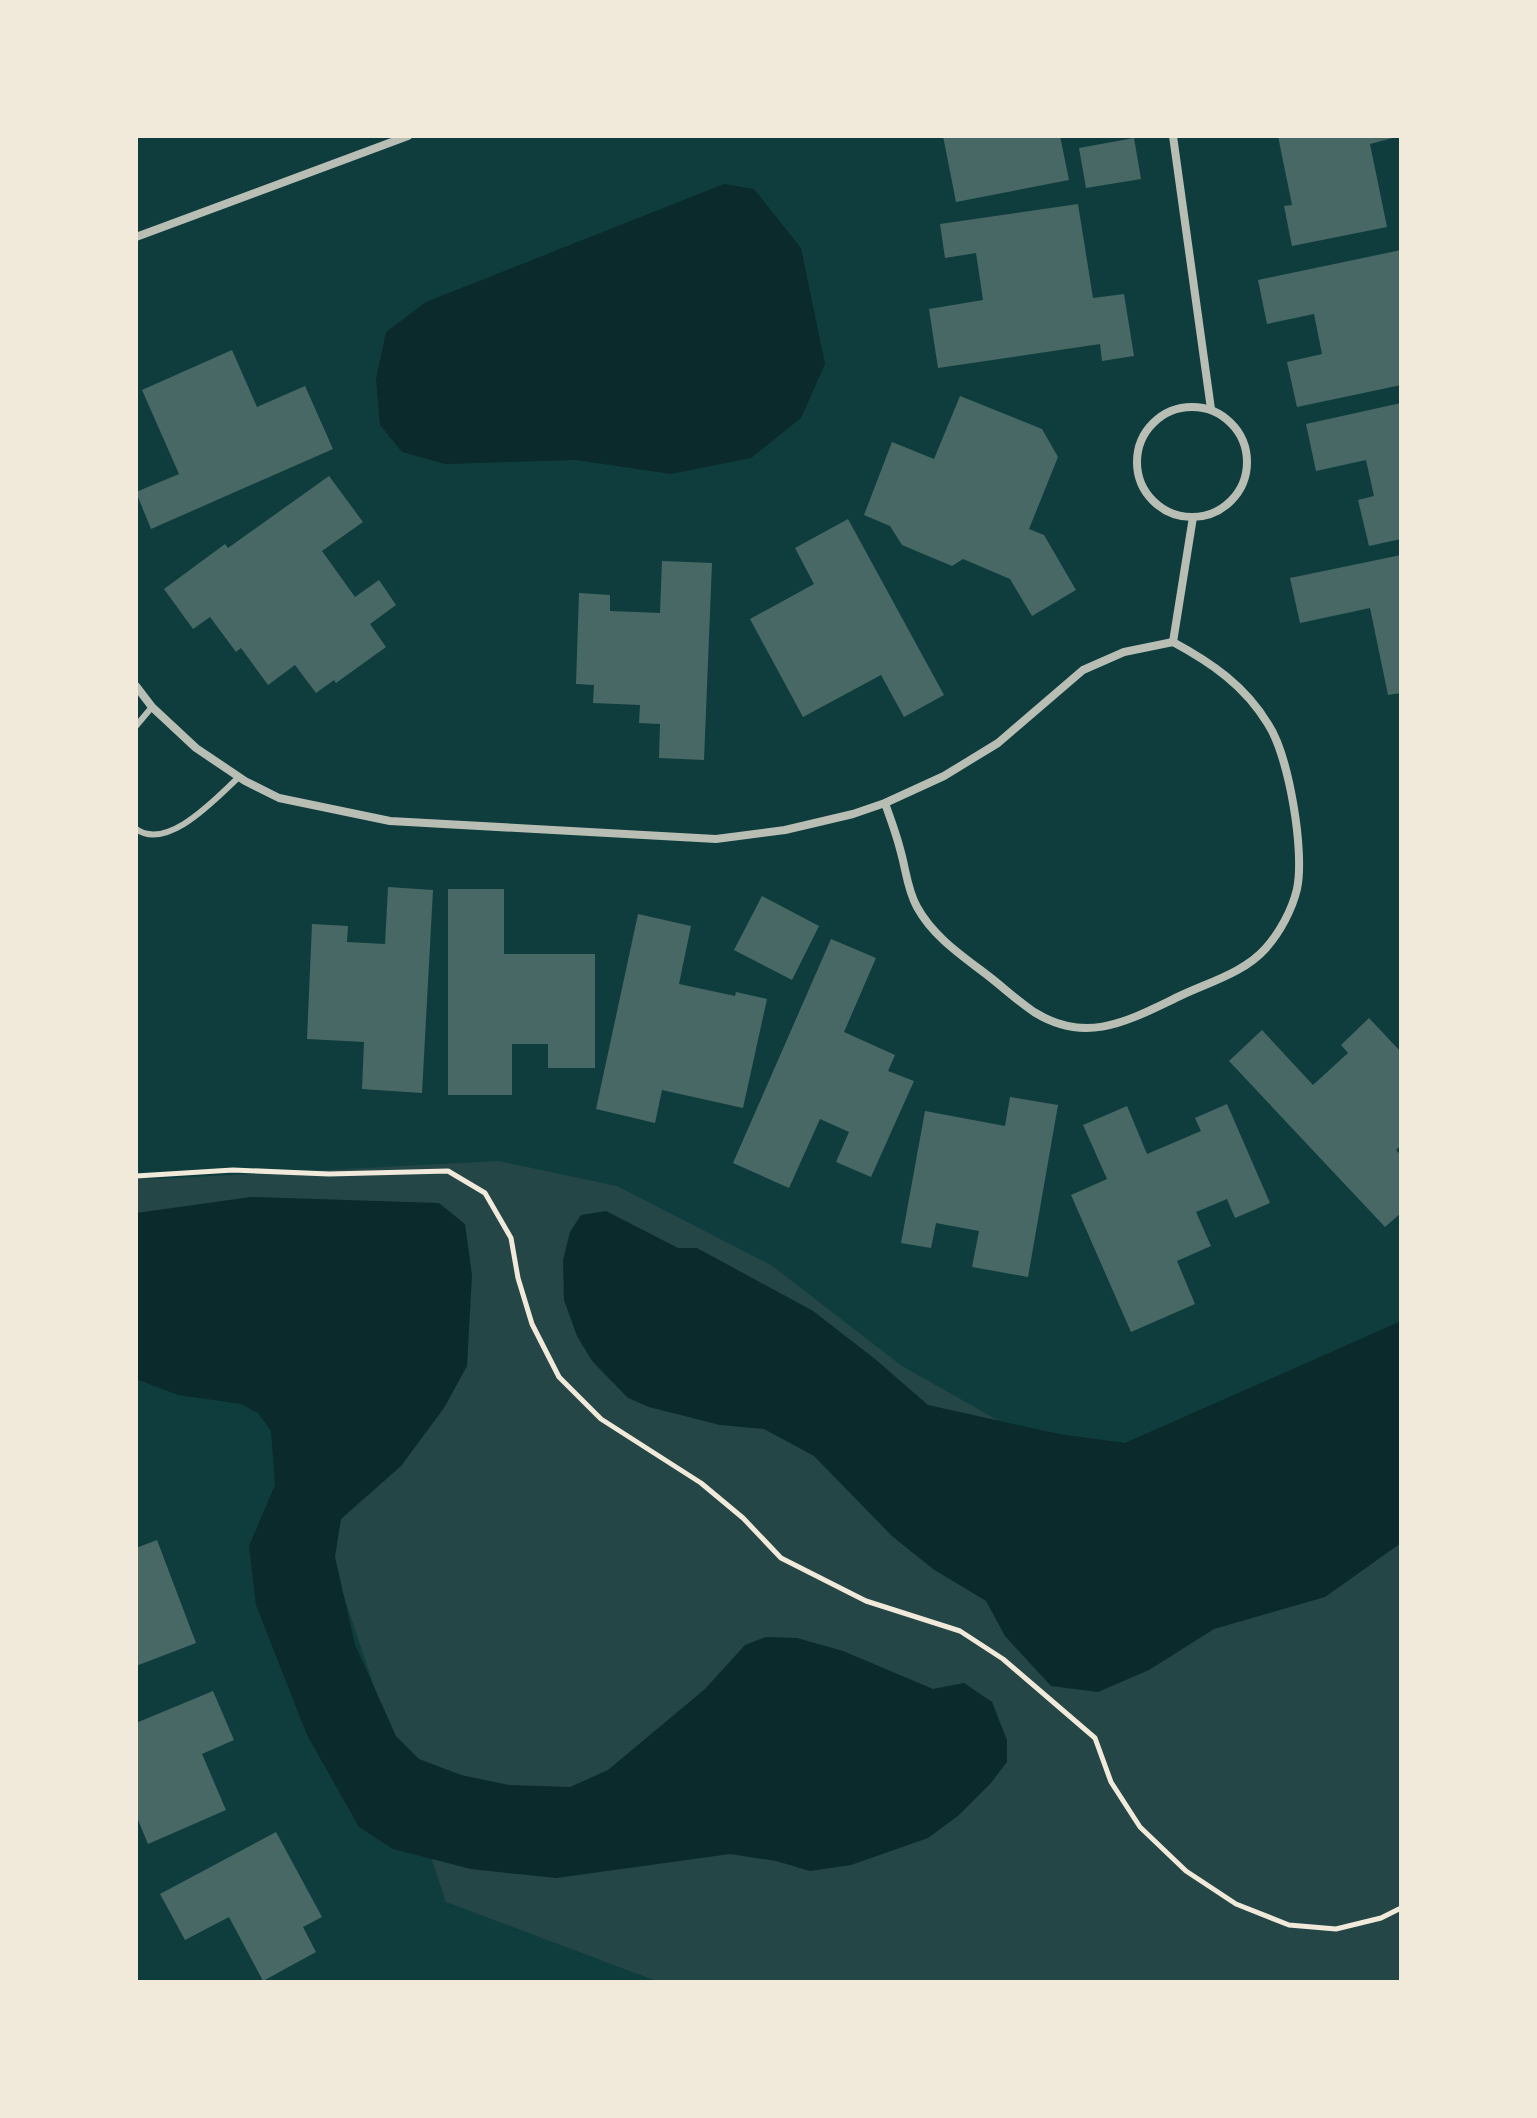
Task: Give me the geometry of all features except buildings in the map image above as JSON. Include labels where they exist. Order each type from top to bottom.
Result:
[{"type":"street","points":[[136,237],[408,136]]},
{"type":"street","points":[[1173,136],[1211,409]]},
{"type":"street","points":[[1192,406],[1211,409],[1228,419],[1240,433],[1247,452],[1247,471],[1241,489],[1229,504],[1212,514],[1193,517],[1177,516],[1161,508],[1140,481],[1136,464],[1138,446],[1146,430],[1172,409],[1192,406]]},
{"type":"street","points":[[1173,642],[1193,517]]},
{"type":"street","points":[[136,686],[152,707],[196,748],[239,777],[279,798],[390,821],[716,839],[785,830],[885,803],[944,776],[998,743],[1083,670],[1124,652],[1173,642],[1213,663],[1244,691],[1269,725],[1284,756],[1300,858],[1296,890],[1284,922],[1266,948],[1246,965],[1119,1024],[1093,1029],[1063,1025],[1034,1012],[939,937],[917,907],[885,803]]},
{"type":"lane","points":[[136,726],[152,707]]},
{"type":"lane","points":[[136,829],[142,834],[170,833],[201,812],[239,777]]},
{"type":"path","points":[[136,1176],[233,1170],[329,1174],[448,1171],[485,1193],[511,1238],[518,1278],[532,1324],[559,1377],[601,1419],[701,1483],[743,1518],[781,1558],[866,1601],[960,1631],[1003,1659],[1095,1738],[1111,1782],[1140,1827],[1186,1871],[1236,1904],[1289,1925],[1336,1929],[1381,1918],[1401,1908]]},
{"type":"shaded area","points":[[724,184],[754,189],[801,248],[825,364],[801,418],[751,458],[671,474],[576,460],[445,464],[402,452],[380,425],[376,379],[386,332],[426,302]]},
{"type":"shaded area","points":[[498,1161],[617,1186],[771,1265],[902,1366],[1174,1520],[1401,1437],[1401,1982],[659,1982],[446,1902],[301,1468],[290,1423],[136,1332],[136,1177],[155,1179]]},
{"type":"shaded area","points":[[251,1197],[439,1203],[465,1224],[472,1275],[467,1366],[444,1408],[401,1466],[341,1519],[335,1557],[355,1645],[396,1736],[419,1759],[461,1775],[509,1785],[570,1787],[608,1770],[705,1689],[745,1645],[766,1637],[797,1638],[843,1651],[933,1689],[964,1683],[992,1702],[1007,1740],[1007,1762],[959,1815],[928,1838],[851,1865],[810,1871],[776,1861],[730,1854],[556,1878],[471,1869],[393,1849],[359,1827],[307,1735],[256,1605],[249,1546],[275,1485],[271,1431],[258,1413],[241,1404],[178,1395],[136,1379],[136,1213]]},
{"type":"shaded area","points":[[606,1211],[678,1248],[697,1248],[813,1311],[928,1405],[1059,1434],[1125,1443],[1401,1321],[1401,1543],[1325,1597],[1214,1629],[1149,1670],[1098,1692],[1051,1686],[1005,1636],[986,1601],[933,1569],[892,1536],[814,1456],[764,1429],[720,1425],[649,1407],[628,1398],[592,1361],[577,1336],[564,1300],[563,1260],[570,1232],[581,1215]]}]
